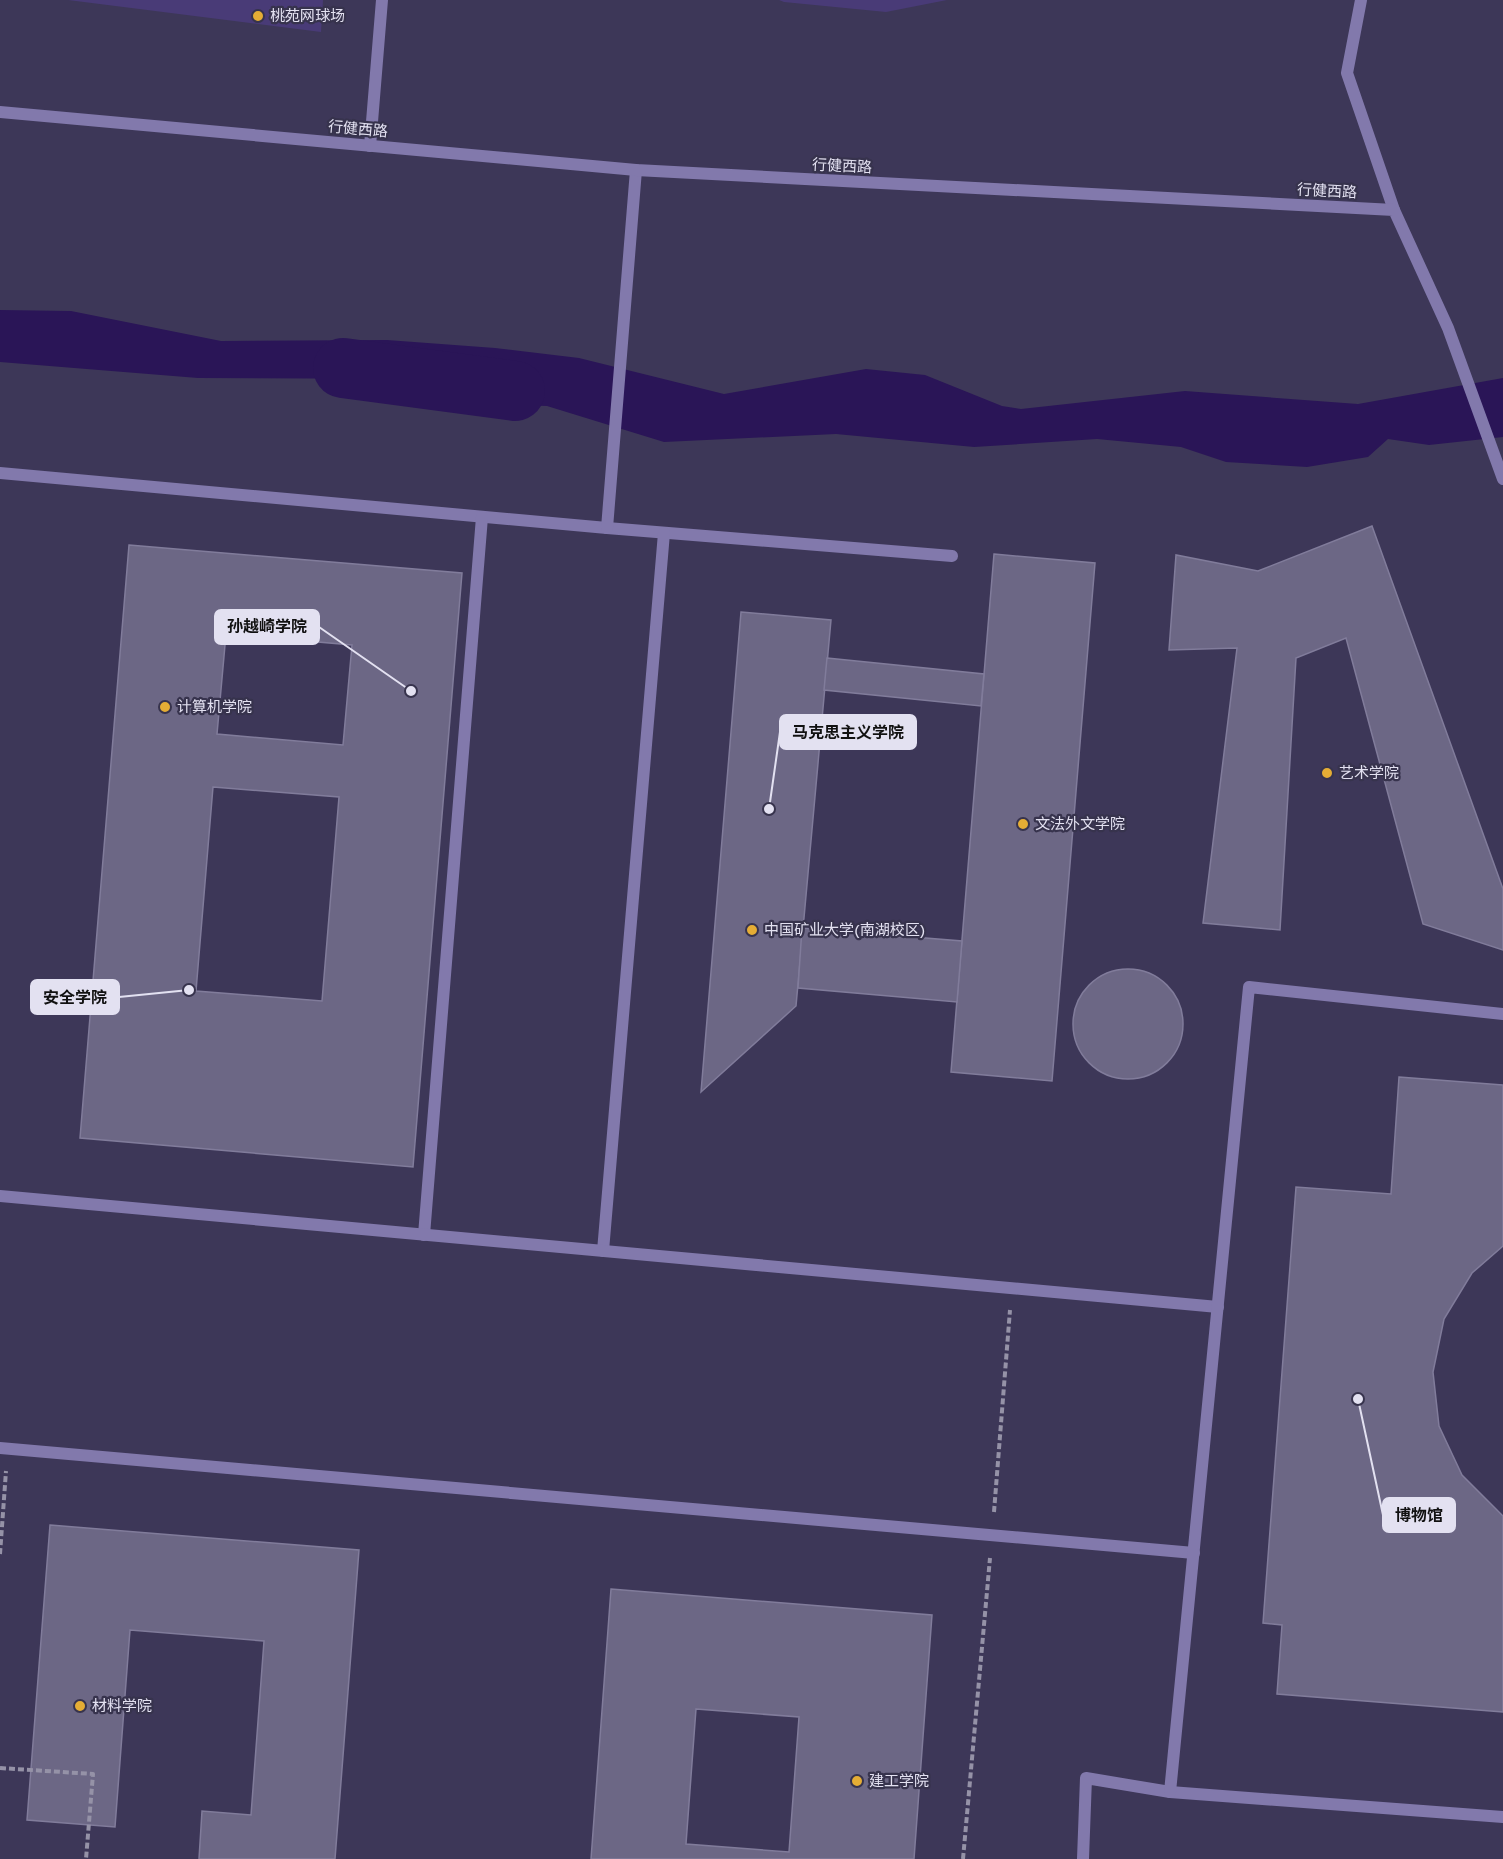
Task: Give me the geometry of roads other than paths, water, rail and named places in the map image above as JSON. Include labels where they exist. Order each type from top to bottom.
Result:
[{"type":"street","points":[[370,146],[382,0]]},
{"type":"street","points":[[1361,0],[1347,73],[1394,210],[1448,328],[1503,478]]},
{"type":"street","name":"行健西路","points":[[0,112],[636,170],[1394,210]]},
{"type":"street","points":[[607,528],[636,170]]},
{"type":"street","points":[[0,472],[482,517],[952,556]]},
{"type":"street","points":[[424,1234],[482,517]]},
{"type":"street","points":[[603,1251],[664,533]]},
{"type":"street","points":[[1170,1792],[1249,987],[1503,1014]]},
{"type":"street","points":[[0,1196],[1218,1307]]},
{"type":"street","points":[[4,1449],[1194,1553]]},
{"type":"street","points":[[1083,1859],[1086,1778],[1170,1792],[1503,1817]]},
{"type":"waterway","points":[[343,368],[515,391]]},
{"type":"place","name":"桃苑网球场","points":[[258,16]]},
{"type":"place","name":"孙越崎学院","points":[[411,691]]},
{"type":"place","name":"计算机学院","points":[[165,707]]},
{"type":"place","name":"艺术学院","points":[[1327,773]]},
{"type":"place","name":"马克思主义学院","points":[[769,809]]},
{"type":"place","name":"文法外文学院","points":[[1023,824]]},
{"type":"place","name":"中国矿业大学(南湖校区)","points":[[752,930]]},
{"type":"place","name":"安全学院","points":[[189,990]]},
{"type":"place","name":"博物馆","points":[[1358,1399]]},
{"type":"place","name":"材料学院","points":[[80,1706]]},
{"type":"place","name":"建工学院","points":[[857,1781]]}]
